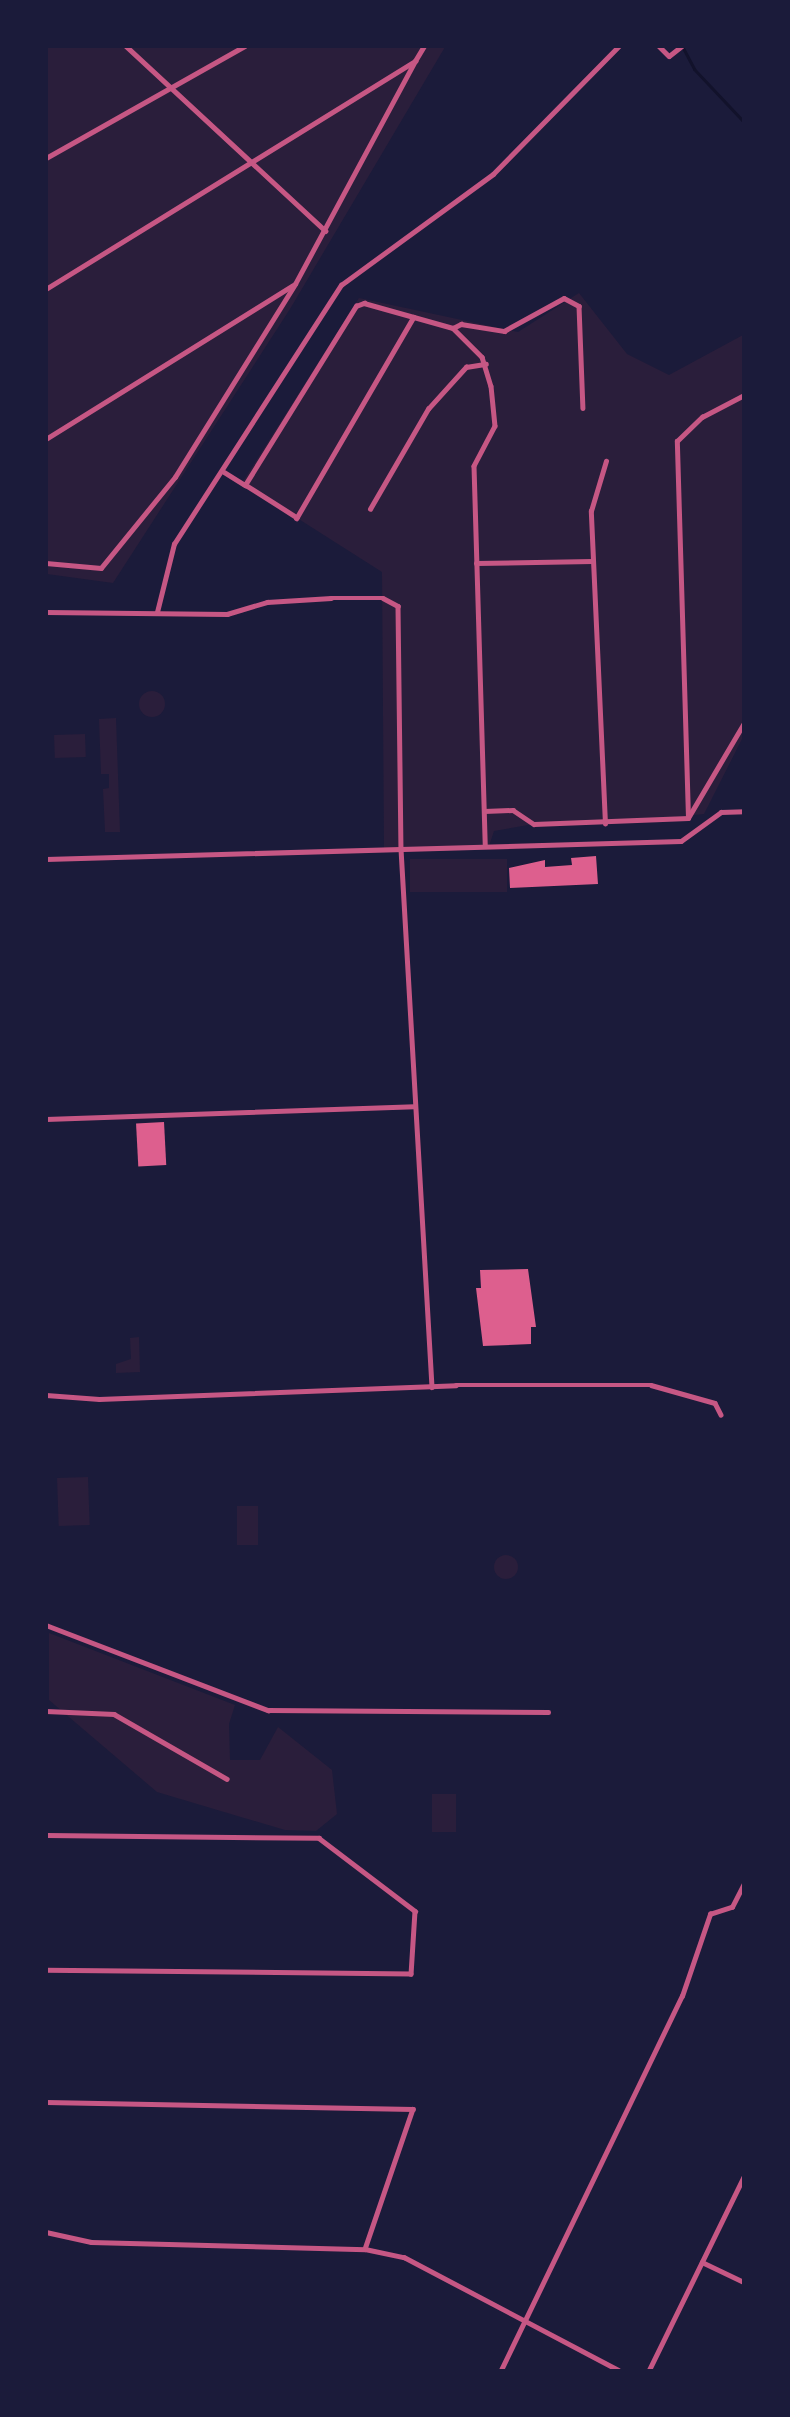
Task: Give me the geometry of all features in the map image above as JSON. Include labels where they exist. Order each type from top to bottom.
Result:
[{"type":"street","points":[[126,46],[326,231]]},
{"type":"street","points":[[46,158],[169,86],[245,46]]},
{"type":"street","points":[[46,563],[101,568],[175,477],[296,284],[424,46]]},
{"type":"street","points":[[157,612],[170,553],[224,472],[341,285],[471,192],[619,46]]},
{"type":"street","points":[[659,46],[669,56],[682,46]]},
{"type":"street","points":[[46,289],[415,61]]},
{"type":"street","points":[[46,439],[296,284]]},
{"type":"street","points":[[453,328],[461,324],[504,332],[564,298],[579,306],[583,408]]},
{"type":"street","points":[[245,485],[356,306],[414,317],[453,328],[468,337],[486,364],[492,386],[495,426],[474,466],[485,844]]},
{"type":"street","points":[[224,472],[297,518],[414,317]]},
{"type":"street","points":[[370,509],[428,409],[466,367],[486,364]]},
{"type":"street","points":[[688,818],[677,441],[702,417],[744,394]]},
{"type":"street","points":[[605,824],[591,511],[606,461]]},
{"type":"street","points":[[476,563],[592,561]]},
{"type":"street","points":[[46,612],[227,614],[267,602],[392,600],[399,616],[401,849],[414,1106],[432,1387]]},
{"type":"street","points":[[688,818],[744,723]]},
{"type":"street","points":[[484,811],[513,810],[534,824],[605,824],[688,818]]},
{"type":"street","points":[[46,859],[401,849],[485,844],[681,841],[721,812],[744,811]]},
{"type":"street","points":[[46,1119],[414,1106]]},
{"type":"street","points":[[46,1395],[99,1400],[432,1387],[651,1385],[715,1403],[721,1414]]},
{"type":"street","points":[[46,1625],[268,1710],[548,1712]]},
{"type":"street","points":[[46,1711],[114,1714],[227,1779]]},
{"type":"street","points":[[46,1835],[319,1838],[415,1911],[411,1974],[46,1970]]},
{"type":"street","points":[[501,2370],[682,1996],[710,1914],[732,1907],[744,1883]]},
{"type":"street","points":[[46,2102],[413,2109],[365,2249]]},
{"type":"street","points":[[649,2370],[744,2176]]},
{"type":"street","points":[[46,2232],[91,2242],[365,2249],[404,2258],[618,2370]]},
{"type":"street","points":[[702,2262],[744,2282]]},
{"type":"shaded area","points":[[47,47],[445,47],[290,309],[113,583],[47,574]]},
{"type":"shaded area","points":[[579,293],[627,354],[669,375],[743,335],[743,737],[704,814],[605,824],[534,824],[494,831],[489,846],[384,849],[382,572],[242,483],[359,298],[518,332]]},
{"type":"shaded area","points":[[152,691],[161,695],[165,704],[161,713],[152,717],[143,713],[139,704],[143,695]]},
{"type":"shaded area","points":[[116,718],[120,832],[105,832],[103,789],[109,788],[109,774],[101,774],[99,719]]},
{"type":"shaded area","points":[[85,734],[86,757],[55,758],[54,735]]},
{"type":"shaded area","points":[[410,859],[507,859],[507,892],[410,892]]},
{"type":"shaded area","points":[[139,1337],[140,1372],[116,1373],[116,1364],[131,1359],[130,1338]]},
{"type":"shaded area","points":[[88,1477],[90,1525],[59,1526],[57,1478]]},
{"type":"shaded area","points":[[237,1506],[258,1506],[258,1545],[237,1545]]},
{"type":"shaded area","points":[[506,1555],[514,1559],[518,1567],[514,1575],[506,1579],[498,1575],[494,1567],[498,1559]]},
{"type":"shaded area","points":[[49,1633],[235,1705],[229,1724],[230,1760],[260,1760],[278,1727],[332,1770],[337,1814],[316,1831],[285,1830],[157,1792],[49,1700]]},
{"type":"shaded area","points":[[432,1794],[456,1794],[456,1832],[432,1832]]},
{"type":"building","points":[[596,856],[598,884],[510,888],[509,868],[545,860],[545,867],[572,865],[571,858]]},
{"type":"building","points":[[164,1122],[166,1165],[138,1166],[136,1123]]},
{"type":"building","points":[[528,1269],[536,1327],[531,1327],[531,1344],[483,1346],[476,1288],[481,1288],[480,1270]]},
{"type":"waterway","points":[[682,46],[694,69],[744,122]]}]
